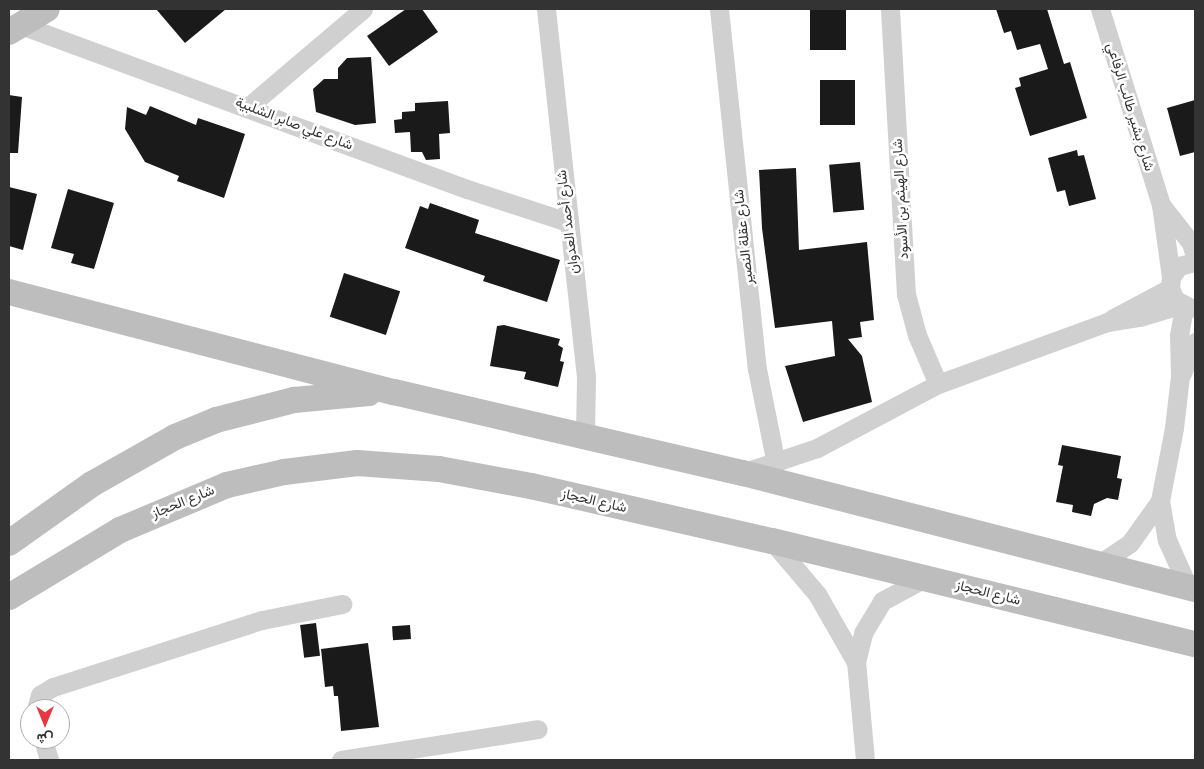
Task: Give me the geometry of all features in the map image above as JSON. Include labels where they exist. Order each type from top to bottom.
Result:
[{"type":"main road","points":[[15,29],[47,9]]},
{"type":"main road","points":[[9,292],[394,392],[744,473],[1192,588]]},
{"type":"main road","points":[[9,543],[92,484],[174,437],[216,420],[294,400],[394,392]]},
{"type":"main road","name":"شارع الحجاز","points":[[9,597],[94,544],[150,515],[227,485],[292,470],[357,463],[448,471],[772,541],[1195,644]]},
{"type":"main road","points":[[9,579],[94,544]]},
{"type":"street","points":[[248,106],[363,9]]},
{"type":"street","name":"شارع أحمد العدوان","points":[[546,9],[586,378],[585,436]]},
{"type":"street","name":"شارع عقلة النصير","points":[[719,9],[757,369],[776,464]]},
{"type":"street","name":"شارع الهيثم بن الأسود","points":[[890,9],[906,294],[916,335],[938,384]]},
{"type":"street","name":"شارع بشير طالب الرفاعي","points":[[1100,9],[1161,205],[1170,282]]},
{"type":"street","name":"شارع علي صابر الشلبية","points":[[15,29],[248,106],[466,189],[568,222]]},
{"type":"street","name":"شارع بشير طالب الرفاعي","points":[[1161,205],[1191,243],[1195,256]]},
{"type":"street","points":[[1106,322],[1170,282],[1179,266],[1195,262]]},
{"type":"street","points":[[1170,282],[1187,307]]},
{"type":"street","points":[[744,473],[776,464],[868,424],[938,384],[1106,322],[1187,307]]},
{"type":"street","points":[[1187,307],[1179,335],[1180,376],[1160,501],[1167,540],[1192,588]]},
{"type":"street","points":[[1180,376],[1195,342]]},
{"type":"street","points":[[1099,564],[1130,543],[1160,501]]},
{"type":"street","points":[[772,541],[818,594],[856,662]]},
{"type":"street","points":[[865,760],[856,662],[863,633],[875,608],[890,594],[926,578]]},
{"type":"street","points":[[39,699],[40,695],[53,687],[262,620],[342,604]]},
{"type":"street","points":[[341,760],[377,758],[538,729]]},
{"type":"building","points":[[156,9],[226,9],[185,43]]},
{"type":"building","points":[[406,9],[422,9],[438,32],[389,66],[367,36]]},
{"type":"building","points":[[810,9],[846,9],[846,50],[810,50]]},
{"type":"building","points":[[996,9],[1047,9],[1064,64],[1070,62],[1087,118],[1030,136],[1015,88],[1021,86],[1019,78],[1048,69],[1040,44],[1017,50],[1011,31],[1004,33]]},
{"type":"building","points":[[371,57],[376,123],[355,125],[316,112],[313,89],[324,79],[338,79],[338,68],[347,58]]},
{"type":"building","points":[[820,80],[855,80],[855,125],[820,125]]},
{"type":"building","points":[[9,95],[22,97],[18,153],[9,153]]},
{"type":"building","points":[[1195,100],[1195,152],[1180,156],[1167,108]]},
{"type":"building","points":[[448,101],[450,133],[439,134],[440,159],[426,160],[422,152],[411,152],[410,132],[395,133],[394,120],[402,119],[402,112],[415,111],[415,103]]},
{"type":"building","points":[[150,106],[196,125],[198,118],[245,134],[224,198],[177,181],[179,176],[145,162],[125,129],[127,107],[146,115]]},
{"type":"building","points":[[1077,150],[1078,156],[1084,155],[1096,199],[1069,206],[1065,190],[1057,192],[1048,158]]},
{"type":"building","points":[[860,162],[864,210],[833,213],[829,165]]},
{"type":"building","points":[[796,168],[799,250],[867,242],[874,320],[860,322],[862,337],[848,339],[862,356],[872,402],[803,422],[785,366],[835,356],[832,321],[775,328],[762,228],[759,170]]},
{"type":"building","points":[[9,187],[37,194],[23,250],[9,246]]},
{"type":"building","points":[[68,189],[114,203],[94,269],[71,263],[74,254],[51,248]]},
{"type":"building","points":[[430,203],[479,220],[475,233],[560,260],[547,302],[483,281],[485,276],[405,248],[420,206],[428,209]]},
{"type":"building","points":[[344,273],[400,291],[386,335],[330,317]]},
{"type":"building","points":[[504,325],[560,339],[558,345],[563,348],[560,361],[564,362],[558,387],[524,379],[526,372],[490,366],[497,326]]},
{"type":"building","points":[[1062,445],[1121,456],[1117,478],[1122,479],[1118,500],[1107,498],[1094,504],[1091,516],[1072,512],[1073,505],[1056,502],[1063,466],[1058,465]]},
{"type":"building","points":[[316,623],[320,656],[304,658],[300,625]]},
{"type":"building","points":[[410,625],[411,639],[393,640],[392,626]]},
{"type":"building","points":[[368,643],[379,727],[341,731],[338,696],[334,696],[333,686],[325,687],[321,649]]}]
